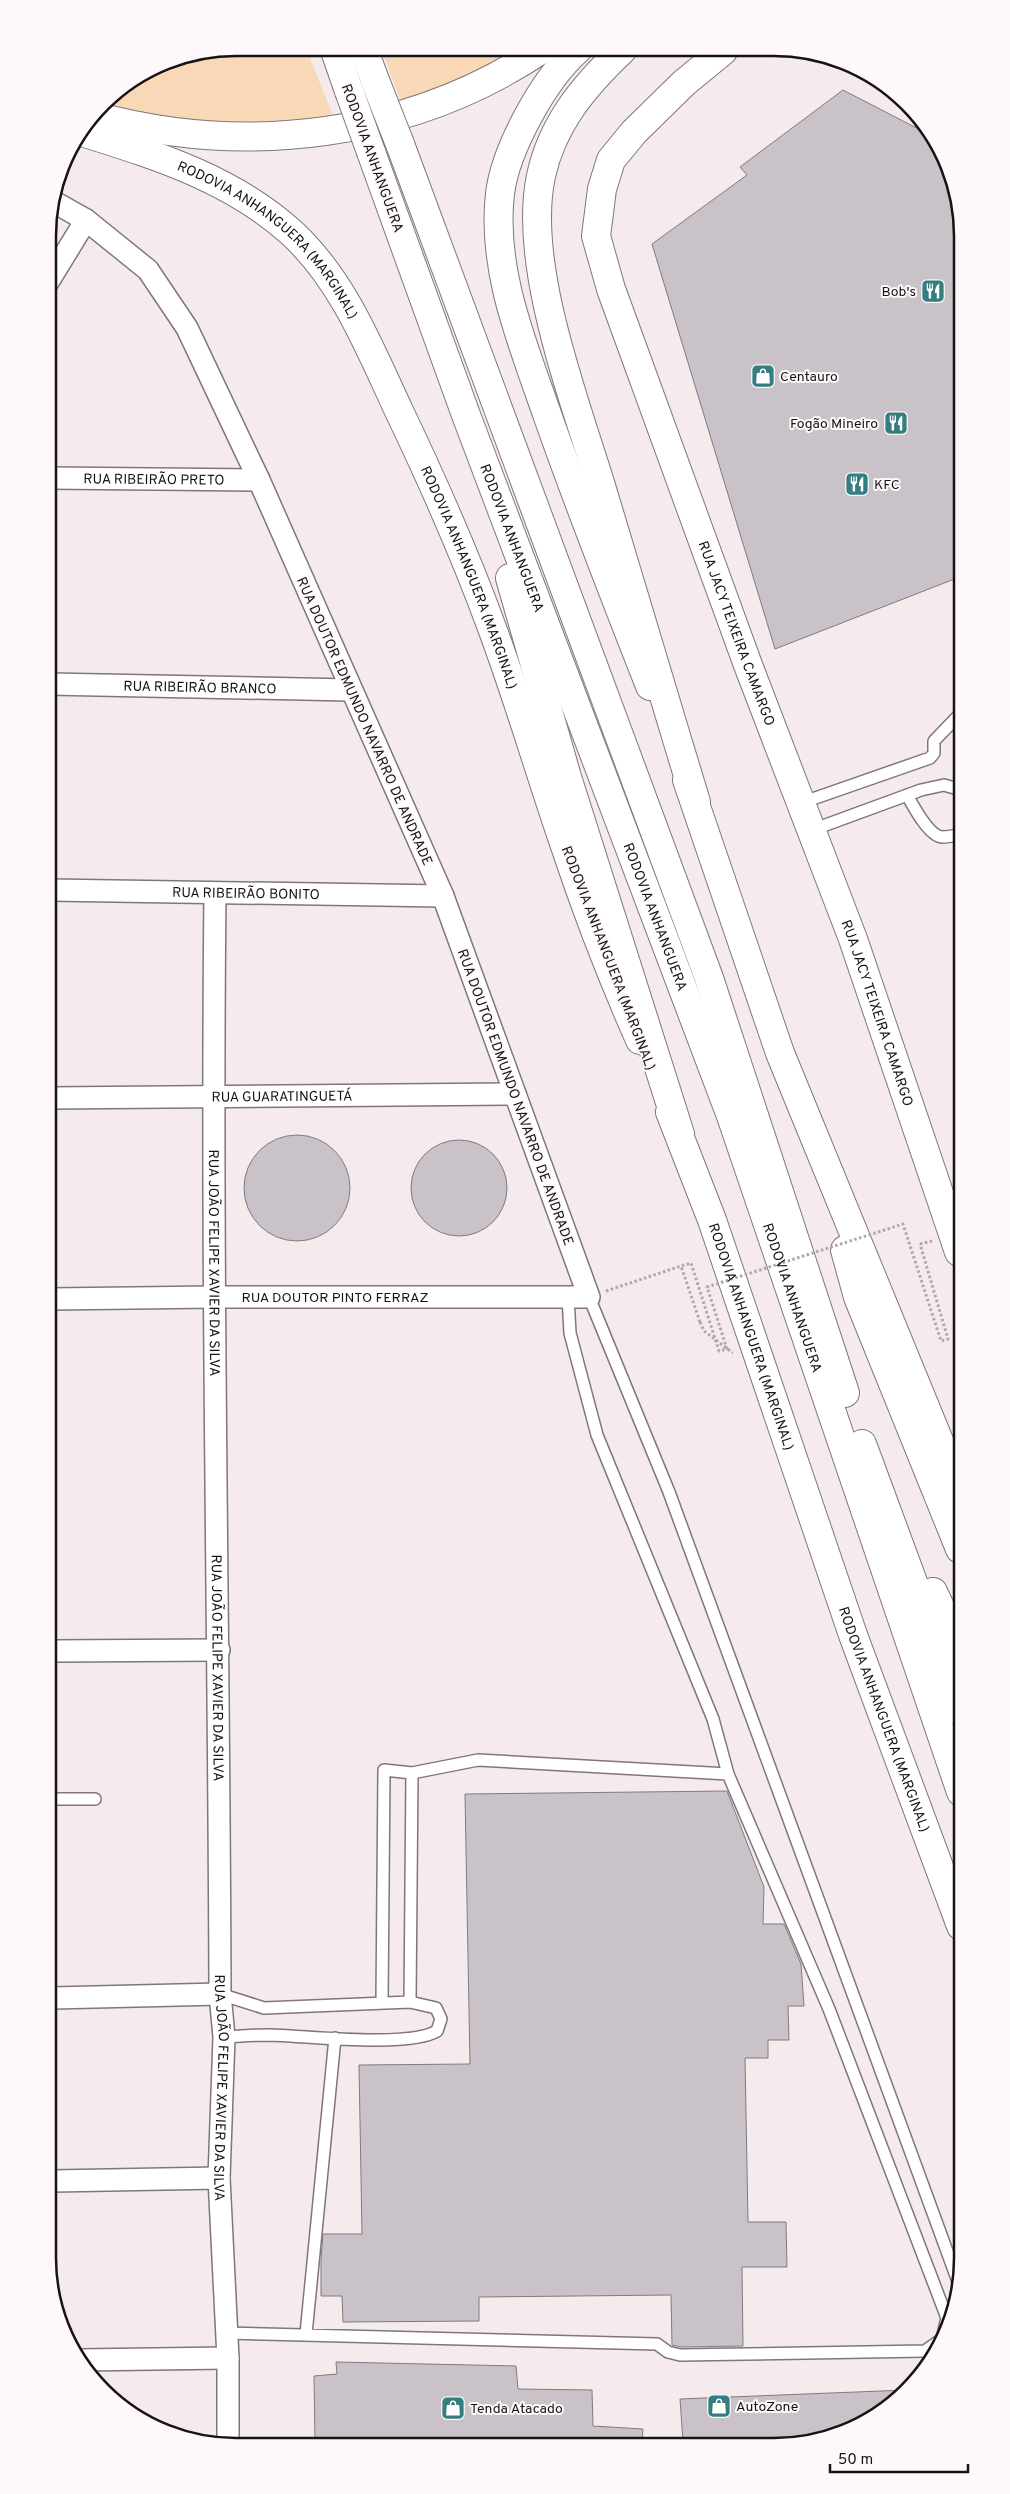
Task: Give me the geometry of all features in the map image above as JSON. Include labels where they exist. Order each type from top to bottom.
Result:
[{"type":"main road","name":"RODOVIA ANHANGUERA","points":[[337,56],[466,415],[730,1116],[954,1772]]},
{"type":"main road","name":"RODOVIA ANHANGUERA","points":[[366,56],[709,978],[863,1446],[954,1696]]},
{"type":"main road","points":[[101,117],[147,127],[228,136],[265,137],[327,131],[416,112],[454,98],[532,56]]},
{"type":"main road","points":[[570,56],[546,87],[506,164],[500,194],[500,253],[523,346],[570,481],[696,802]]},
{"type":"main road","points":[[616,56],[594,76],[575,100],[554,137],[541,177],[537,207],[538,238],[548,302],[569,380],[696,802],[774,1035],[954,1477]]},
{"type":"main road","name":"RUA JACY TEIXEIRA CAMARGO","points":[[716,56],[684,83],[634,132],[611,160],[602,189],[596,236],[611,289],[864,972],[954,1231]]},
{"type":"main road","name":"RODOVIA ANHANGUERA (MARGINAL)","points":[[88,134],[161,158],[237,191],[295,236],[328,274],[354,315],[444,504],[492,627],[566,849],[617,987],[680,1134],[712,1220],[853,1635],[954,1907]]},
{"type":"main road","points":[[466,415],[567,776],[680,1134]]},
{"type":"main road","points":[[813,1133],[858,1297],[954,1534]]},
{"type":"main road","points":[[863,1446],[954,1636]]},
{"type":"street","name":"RUA DOUTOR EDMUNDO NAVARRO DE ANDRADE","points":[[59,205],[86,220],[148,270],[187,328],[259,480],[442,896],[515,1094],[579,1297]]},
{"type":"street","points":[[56,269],[86,220]]},
{"type":"street","name":"RUA RIBEIRÃO PRETO","points":[[56,478],[259,480]]},
{"type":"street","name":"RUA RIBEIRÃO BRANCO","points":[[56,684],[350,690]]},
{"type":"street","name":"RUA RIBEIRÃO BONITO","points":[[56,890],[442,896]]},
{"type":"street","name":"RUA JOÃO FELIPE XAVIER DA SILVA","points":[[215,893],[212,1097],[220,1650],[220,1994],[224,2037],[219,2178],[228,2358],[228,2437]]},
{"type":"street","name":"RUA GUARATINGUETÁ","points":[[56,1098],[515,1094]]},
{"type":"street","name":"RUA DOUTOR PINTO FERRAZ","points":[[56,1300],[214,1296],[579,1297]]},
{"type":"street","points":[[56,1651],[220,1650]]},
{"type":"street","points":[[56,1998],[220,1994]]},
{"type":"street","points":[[56,2181],[219,2178]]},
{"type":"street","points":[[88,2360],[228,2358]]},
{"type":"lane","points":[[801,803],[930,758],[934,753],[934,741],[954,720]]},
{"type":"lane","points":[[812,830],[907,795],[938,786],[954,788]]},
{"type":"lane","points":[[907,795],[920,818],[935,834],[940,837],[954,835]]},
{"type":"lane","points":[[579,1297],[570,1333],[598,1435],[713,1719],[728,1774],[828,2009],[945,2313]]},
{"type":"lane","points":[[579,1297],[669,1492],[953,2268]]},
{"type":"lane","points":[[382,2002],[384,1770],[412,1773],[478,1760],[728,1774]]},
{"type":"lane","points":[[410,2002],[412,1773]]},
{"type":"lane","points":[[56,1799],[95,1800]]},
{"type":"lane","points":[[220,1994],[264,2008],[410,2002],[436,2008],[441,2019],[437,2031],[416,2038],[335,2038],[268,2035],[224,2037]]},
{"type":"lane","points":[[306,2334],[335,2038]]},
{"type":"lane","points":[[226,2333],[657,2344],[668,2352],[680,2356],[925,2350],[931,2346]]},
{"type":"path","points":[[579,1297],[691,1263],[720,1351],[727,1349],[707,1287],[903,1224],[941,1341],[948,1339],[920,1244]]},
{"type":"path","points":[[681,1266],[700,1322]]},
{"type":"shaded area","points":[[236,56],[309,56],[333,116],[293,120],[234,122],[175,119],[110,108],[126,93],[146,80],[189,62]]},
{"type":"shaded area","points":[[384,56],[508,56],[473,78],[402,105]]},
{"type":"building","points":[[843,90],[919,129],[935,156],[948,189],[954,236],[954,579],[775,649],[652,244],[747,175],[740,167]]},
{"type":"building","points":[[297,1135],[317,1139],[335,1150],[346,1168],[350,1188],[346,1208],[335,1226],[317,1237],[297,1241],[277,1237],[259,1226],[248,1208],[244,1188],[248,1168],[259,1150],[277,1139]]},
{"type":"building","points":[[459,1140],[477,1144],[493,1154],[503,1170],[507,1188],[503,1206],[493,1222],[477,1232],[459,1236],[441,1232],[425,1222],[415,1206],[411,1188],[415,1170],[425,1154],[441,1144]]},
{"type":"building","points":[[727,1791],[764,1887],[763,1924],[784,1924],[801,1964],[804,2006],[788,2006],[789,2040],[768,2040],[768,2058],[745,2058],[748,2222],[786,2222],[787,2267],[742,2267],[743,2346],[681,2347],[672,2345],[671,2295],[479,2297],[479,2321],[343,2322],[342,2296],[321,2296],[321,2260],[323,2234],[362,2234],[359,2065],[470,2064],[465,1794]]},
{"type":"building","name":"Tenda Atacado","points":[[336,2362],[516,2366],[518,2389],[592,2390],[593,2426],[643,2429],[642,2438],[315,2438],[314,2376],[337,2374]]},
{"type":"building","points":[[896,2390],[884,2401],[864,2414],[843,2424],[821,2432],[774,2438],[683,2438],[680,2399]]},
{"type":"place","name":"Bob's","points":[[933,291]]},
{"type":"place","name":"Centauro","points":[[763,376]]},
{"type":"place","name":"Fogão Mineiro","points":[[896,423]]},
{"type":"place","name":"KFC","points":[[857,484]]},
{"type":"place","name":"AutoZone","points":[[719,2406]]},
{"type":"place","name":"Tenda Atacado","points":[[453,2408]]}]
